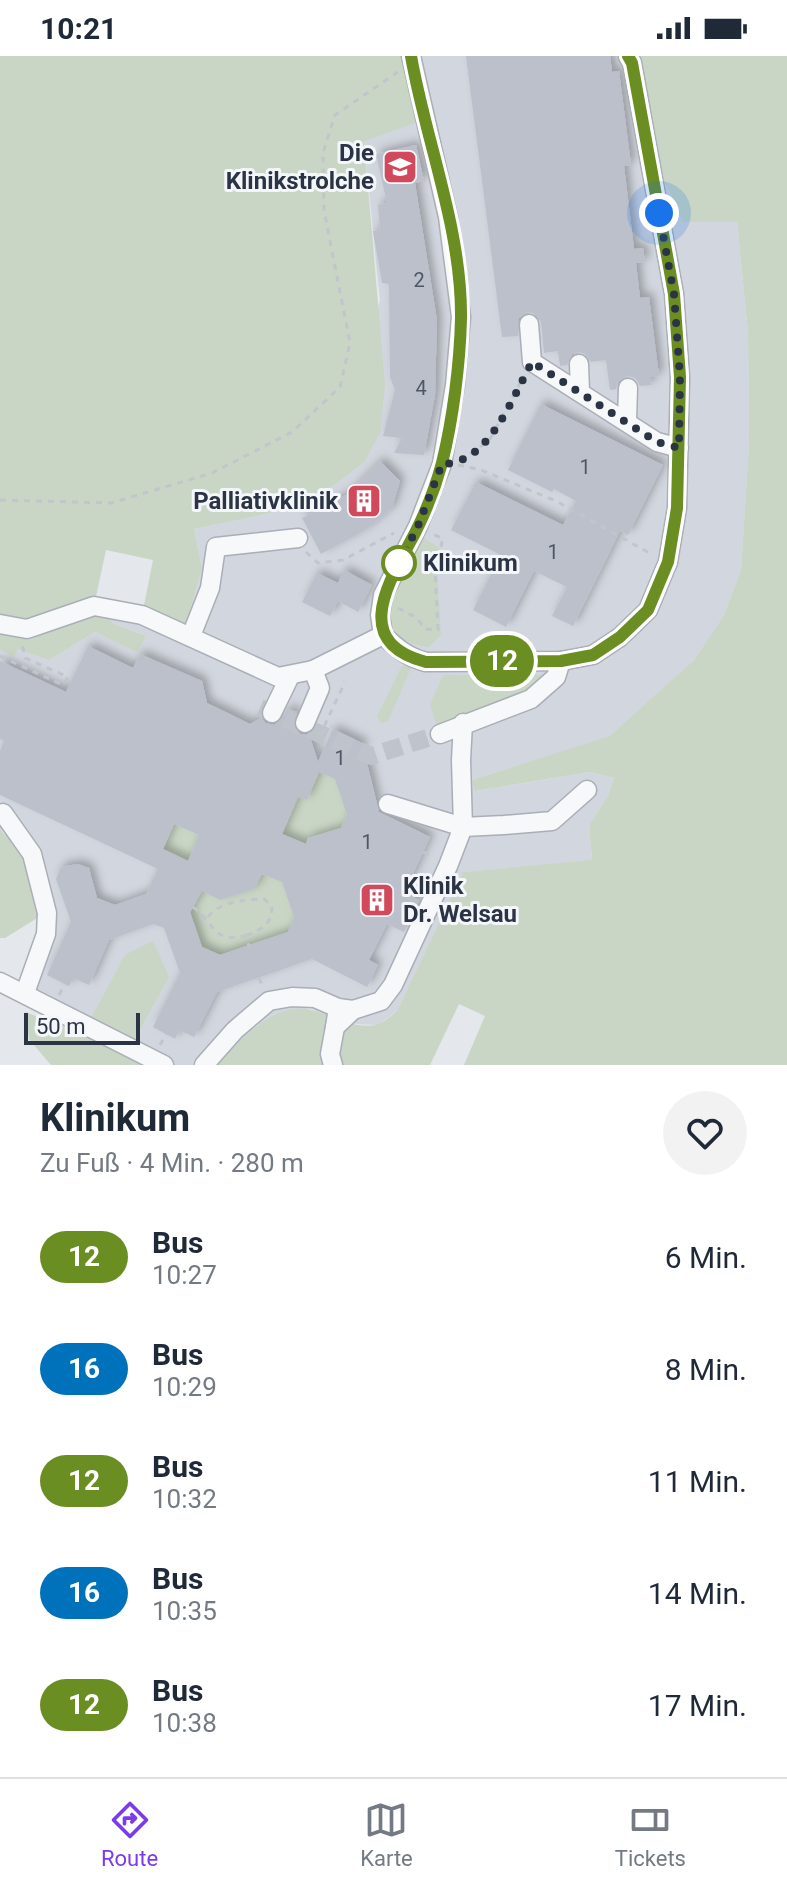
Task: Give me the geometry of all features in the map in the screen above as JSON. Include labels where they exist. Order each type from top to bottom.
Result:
[{"type":"street","points":[[412,61],[448,217],[461,317],[455,385],[442,464],[419,524],[383,595],[380,615],[383,635],[399,651],[426,662],[561,661],[593,655],[620,637],[648,610],[668,562],[677,508],[680,377],[674,294],[632,63],[628,56]]},
{"type":"street","points":[[529,324],[532,362],[657,442],[679,448]]},
{"type":"street","points":[[579,364],[580,392]]},
{"type":"street","points":[[627,421],[628,388]]},
{"type":"street","points":[[191,636],[210,588],[216,547],[298,538]]},
{"type":"street","points":[[0,624],[27,629],[94,606],[142,615],[278,677],[313,670],[383,635]]},
{"type":"street","points":[[440,734],[531,699],[556,677],[561,661]]},
{"type":"street","points":[[312,731],[320,688],[313,670]]},
{"type":"street","points":[[272,713],[290,676]]},
{"type":"street","points":[[342,1015],[381,1001],[393,985],[450,862],[463,827],[463,723]]},
{"type":"street","points":[[388,804],[463,827],[552,821],[587,790]]},
{"type":"street","points":[[3,813],[32,854],[47,913],[46,934],[25,993]]},
{"type":"street","points":[[0,982],[164,1065]]},
{"type":"street","points":[[204,1065],[235,1030],[269,1001],[292,997],[315,998],[342,1015]]},
{"type":"street","points":[[333,1065],[330,1054],[342,1015]]},
{"type":"path","points":[[0,500],[111,503],[212,473],[292,432],[340,387],[350,343],[324,210],[323,153],[335,115],[412,61]]},
{"type":"path","points":[[532,362],[489,441],[454,464],[481,470],[556,501],[627,543],[668,562]]},
{"type":"path","points":[[318,563],[343,560],[391,534],[419,524]]},
{"type":"path","points":[[383,595],[399,609],[417,618],[425,629],[438,630],[435,567],[443,539]]},
{"type":"path","points":[[0,656],[63,685],[68,677],[25,658],[22,642]]},
{"type":"path","points":[[312,731],[345,682]]},
{"type":"path","points":[[312,731],[332,726]]},
{"type":"path","points":[[193,907],[208,917],[215,931],[231,939],[266,927],[272,916],[272,906],[264,899],[251,899],[213,910],[208,917]]},
{"type":"path","points":[[245,936],[249,946]]},
{"type":"shaded area","points":[[414,56],[636,56],[737,221],[748,334],[749,444],[741,570],[724,615],[694,660],[610,737],[472,780],[476,791],[590,772],[614,778],[608,796],[589,825],[592,861],[463,872],[397,1011],[378,1025],[355,1024],[309,1008],[257,1025],[216,1065],[146,1065],[12,997],[38,936],[39,917],[4,832],[0,829],[0,650],[14,656],[18,648],[49,660],[95,632],[137,651],[146,636],[114,624],[94,606],[186,625],[202,568],[194,529],[276,512],[333,486],[380,300],[364,141]]},
{"type":"green space","points":[[0,56],[414,56],[424,120],[364,141],[385,385],[380,433],[364,462],[333,486],[276,512],[194,529],[202,568],[186,625],[142,615],[153,560],[106,550],[94,606],[27,624],[0,617]]},
{"type":"green space","points":[[636,56],[787,56],[787,1065],[464,1065],[485,1016],[459,1004],[430,1065],[216,1065],[256,1027],[285,1011],[308,1009],[364,1026],[376,1025],[390,1017],[397,1011],[463,872],[592,860],[589,825],[608,796],[614,778],[590,772],[475,791],[472,780],[610,736],[694,660],[724,615],[741,570],[749,444],[748,333],[737,222],[683,222],[664,180]]},
{"type":"green space","points":[[422,536],[440,549],[437,570],[441,635],[429,647],[414,644],[400,636],[389,616],[396,590]]},
{"type":"green space","points":[[100,611],[114,624],[146,636],[137,652],[95,632],[49,660],[18,649],[14,656],[0,650],[0,634],[29,640]]},
{"type":"green space","points":[[403,663],[411,668],[388,721],[381,723],[377,717]]},
{"type":"green space","points":[[443,675],[545,675],[528,694],[438,729],[430,705]]},
{"type":"green space","points":[[319,772],[335,779],[347,815],[341,828],[309,838],[306,844],[282,834],[298,797],[307,800]]},
{"type":"green space","points":[[174,824],[199,835],[188,861],[163,849]]},
{"type":"green space","points":[[0,829],[25,861],[39,917],[5,938],[0,938]]},
{"type":"green space","points":[[262,874],[282,882],[294,917],[289,932],[220,955],[202,947],[190,912],[202,891],[220,900],[253,889]]},
{"type":"green space","points":[[153,941],[169,977],[126,1055],[146,1065],[51,1065],[29,1039],[25,1012],[83,1033],[125,955]]},
{"type":"building","points":[[466,56],[610,56],[612,72],[619,71],[631,165],[624,166],[634,249],[643,248],[645,262],[636,263],[640,298],[649,297],[659,376],[650,377],[651,385],[640,386],[635,378],[628,376],[618,381],[616,389],[610,390],[606,360],[591,362],[579,352],[572,354],[567,365],[560,366],[558,351],[544,353],[541,322],[533,313],[527,312],[519,318],[518,336],[502,337]]},
{"type":"building","points":[[416,145],[424,181],[415,183],[437,320],[435,395],[424,455],[394,453],[402,438],[383,436],[395,390],[390,377],[389,284],[382,283],[373,231],[380,231],[378,205],[387,203],[376,154]]},
{"type":"building","points":[[541,404],[663,465],[628,535],[620,531],[573,626],[552,616],[567,587],[534,571],[506,627],[473,610],[501,555],[451,530],[476,482],[563,525],[576,501],[508,470]]},
{"type":"building","name":"Palliativklinik","points":[[380,461],[400,481],[392,508],[367,529],[321,554],[302,518],[348,494]]},
{"type":"building","points":[[344,570],[372,585],[358,612],[338,601],[330,616],[302,602],[317,573],[338,583]]},
{"type":"building","points":[[88,646],[133,668],[140,654],[202,681],[207,703],[250,724],[261,718],[274,725],[282,719],[287,709],[297,712],[293,724],[295,730],[309,734],[318,762],[333,729],[364,744],[357,759],[367,763],[379,812],[430,837],[404,893],[419,900],[404,932],[387,924],[369,960],[378,965],[367,987],[312,959],[217,992],[194,1037],[179,1030],[175,1039],[153,1027],[180,973],[164,928],[153,924],[109,940],[89,985],[73,978],[69,986],[47,975],[71,922],[56,879],[61,867],[78,864],[89,868],[97,898],[115,905],[146,894],[158,869],[0,795],[0,751],[4,741],[0,739],[0,661],[66,692]],"holes":[[[319,772],[335,779],[347,815],[341,828],[308,838],[306,844],[282,834],[298,797],[307,800]],[[174,824],[199,835],[188,861],[163,849]],[[262,874],[282,882],[294,917],[288,932],[220,955],[202,947],[190,912],[202,891],[220,900],[254,889]]]},
{"type":"tunnel","points":[[260,708],[371,756],[440,734]]},
{"type":"bus line","name":"12","points":[[411,56],[448,217],[461,317],[455,385],[442,464],[418,526],[383,595],[380,615],[383,635],[399,651],[426,662],[561,661],[593,655],[620,637],[648,610],[668,562],[677,508],[679,448],[680,377],[674,294],[632,63],[628,56]]},
{"type":"place","name":"Die Klinikstrolche","points":[[400,167]]},
{"type":"place","name":"Palliativklinik","points":[[364,501]]},
{"type":"place","name":"Klinikum","points":[[399,563]]},
{"type":"place","name":"Klinik Dr. Welsau","points":[[377,900]]},
{"type":"route","points":[[399,563],[418,526],[442,464],[454,464],[489,441],[532,362],[657,442],[679,448],[680,377],[674,294],[659,213]]}]
